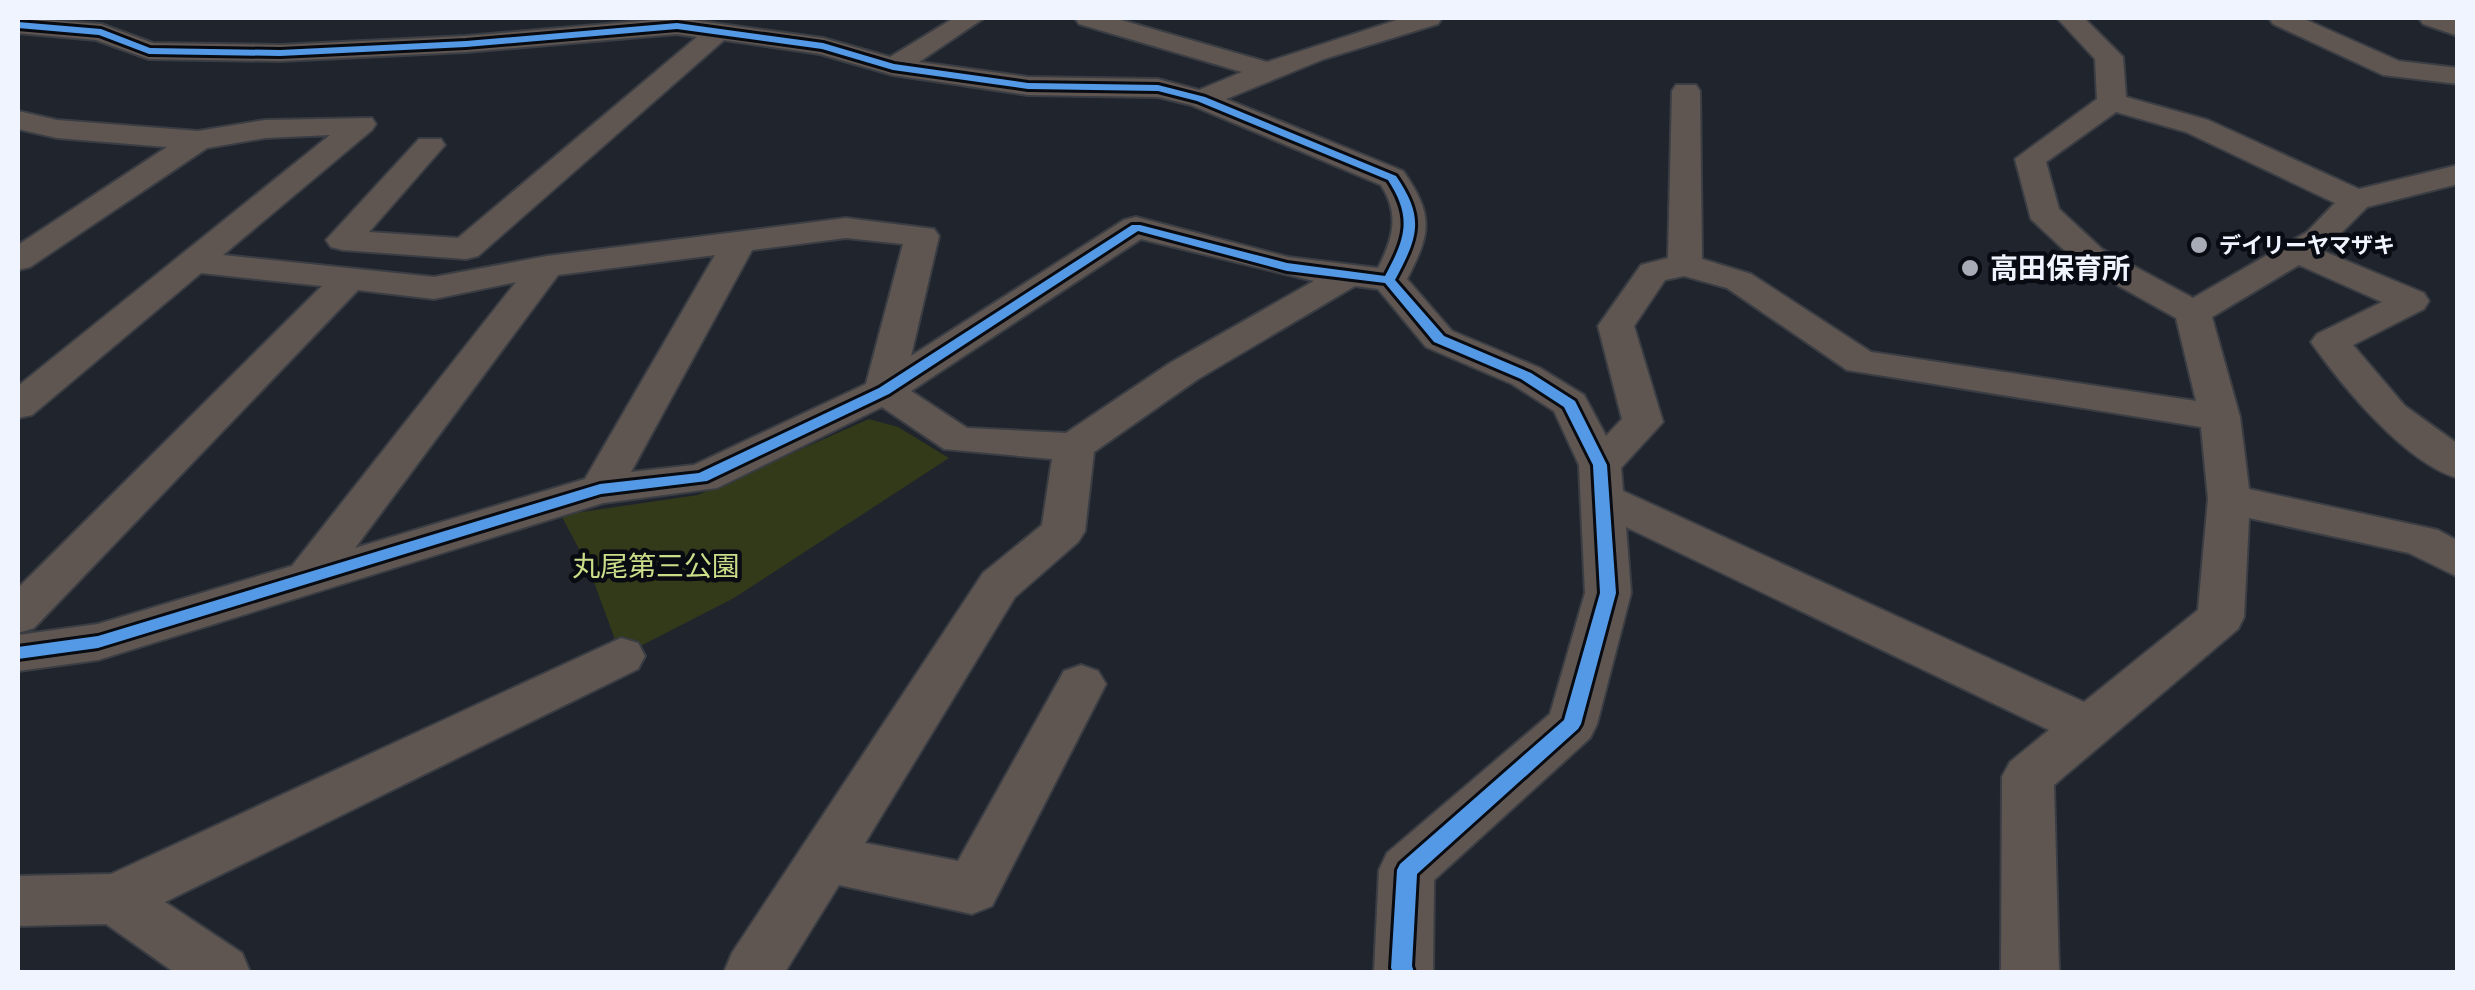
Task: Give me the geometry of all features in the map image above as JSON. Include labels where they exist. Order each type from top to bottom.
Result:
[{"type":"street","points":[[893,67],[971,18]]},
{"type":"street","points":[[1088,18],[1271,72]]},
{"type":"street","points":[[1202,99],[1314,54],[1429,18]]},
{"type":"street","points":[[2070,18],[2108,56],[2112,102]]},
{"type":"street","points":[[2282,18],[2393,69],[2458,76]]},
{"type":"street","points":[[2432,18],[2458,28]]},
{"type":"street","points":[[18,24],[101,32],[149,51],[280,54],[471,31],[716,25],[823,46],[893,67],[1028,86],[1158,88],[1202,99],[1392,178],[1410,201],[1411,240],[1389,280]]},
{"type":"street","points":[[430,146],[343,240],[466,249],[716,25]]},
{"type":"street","points":[[1684,266],[1686,91]]},
{"type":"street","points":[[2112,102],[2196,126],[2356,200]]},
{"type":"street","points":[[2030,972],[2028,777],[2221,617],[2229,499],[2220,417],[2193,313],[2090,256],[2043,212],[2030,159],[2112,102]]},
{"type":"street","points":[[18,120],[57,129],[198,140],[265,129],[360,124],[18,406]]},
{"type":"street","points":[[18,150],[57,129]]},
{"type":"street","points":[[18,260],[198,140]]},
{"type":"street","points":[[2193,313],[2320,239],[2356,200],[2458,174]]},
{"type":"street","points":[[18,653],[98,642],[600,489],[702,478],[884,391],[1136,227],[1286,267],[1389,280],[1438,339],[1526,376],[1570,404],[1602,482],[1608,593],[1572,724],[1407,870],[1401,968],[1404,972]]},
{"type":"street","points":[[192,262],[351,276],[434,288],[547,266],[846,228],[922,236],[884,391]]},
{"type":"street","points":[[600,489],[738,244]]},
{"type":"street","points":[[2297,252],[2412,302],[2330,342],[2391,415],[2458,465]]},
{"type":"street","points":[[310,575],[547,266]]},
{"type":"street","points":[[1602,482],[1643,422],[1616,326],[1654,272],[1684,266],[1739,280],[1860,362],[2220,417]]},
{"type":"street","points":[[884,391],[958,440],[1074,446],[1184,371],[1349,275]]},
{"type":"street","points":[[18,616],[351,276]]},
{"type":"street","points":[[754,972],[1000,586],[1063,531],[1074,446]]},
{"type":"street","points":[[1602,482],[2088,726]]},
{"type":"street","points":[[2229,499],[2422,541],[2458,561]]},
{"type":"street","points":[[18,901],[116,899],[621,656]]},
{"type":"street","points":[[826,859],[972,889],[1081,684]]},
{"type":"street","points":[[116,899],[220,972]]},
{"type":"green space","name":"丸尾第三公園","points":[[869,419],[898,427],[949,458],[734,598],[621,656],[588,566],[561,515],[698,495]]},
{"type":"cycle path","points":[[18,25],[101,32],[149,51],[280,53],[466,44],[677,26],[823,46],[893,67],[1028,86],[1158,88],[1201,99],[1392,178],[1408,205],[1410,229],[1389,280]]},
{"type":"cycle path","points":[[18,653],[98,642],[600,489],[702,478],[884,391],[1136,227],[1287,267],[1389,280],[1439,339],[1526,376],[1570,404],[1600,465],[1608,593],[1572,724],[1407,870],[1401,968],[1404,972]]},
{"type":"place","name":"デイリーヤマザキ","points":[[2199,245]]},
{"type":"place","name":"高田保育所","points":[[1970,268]]}]
